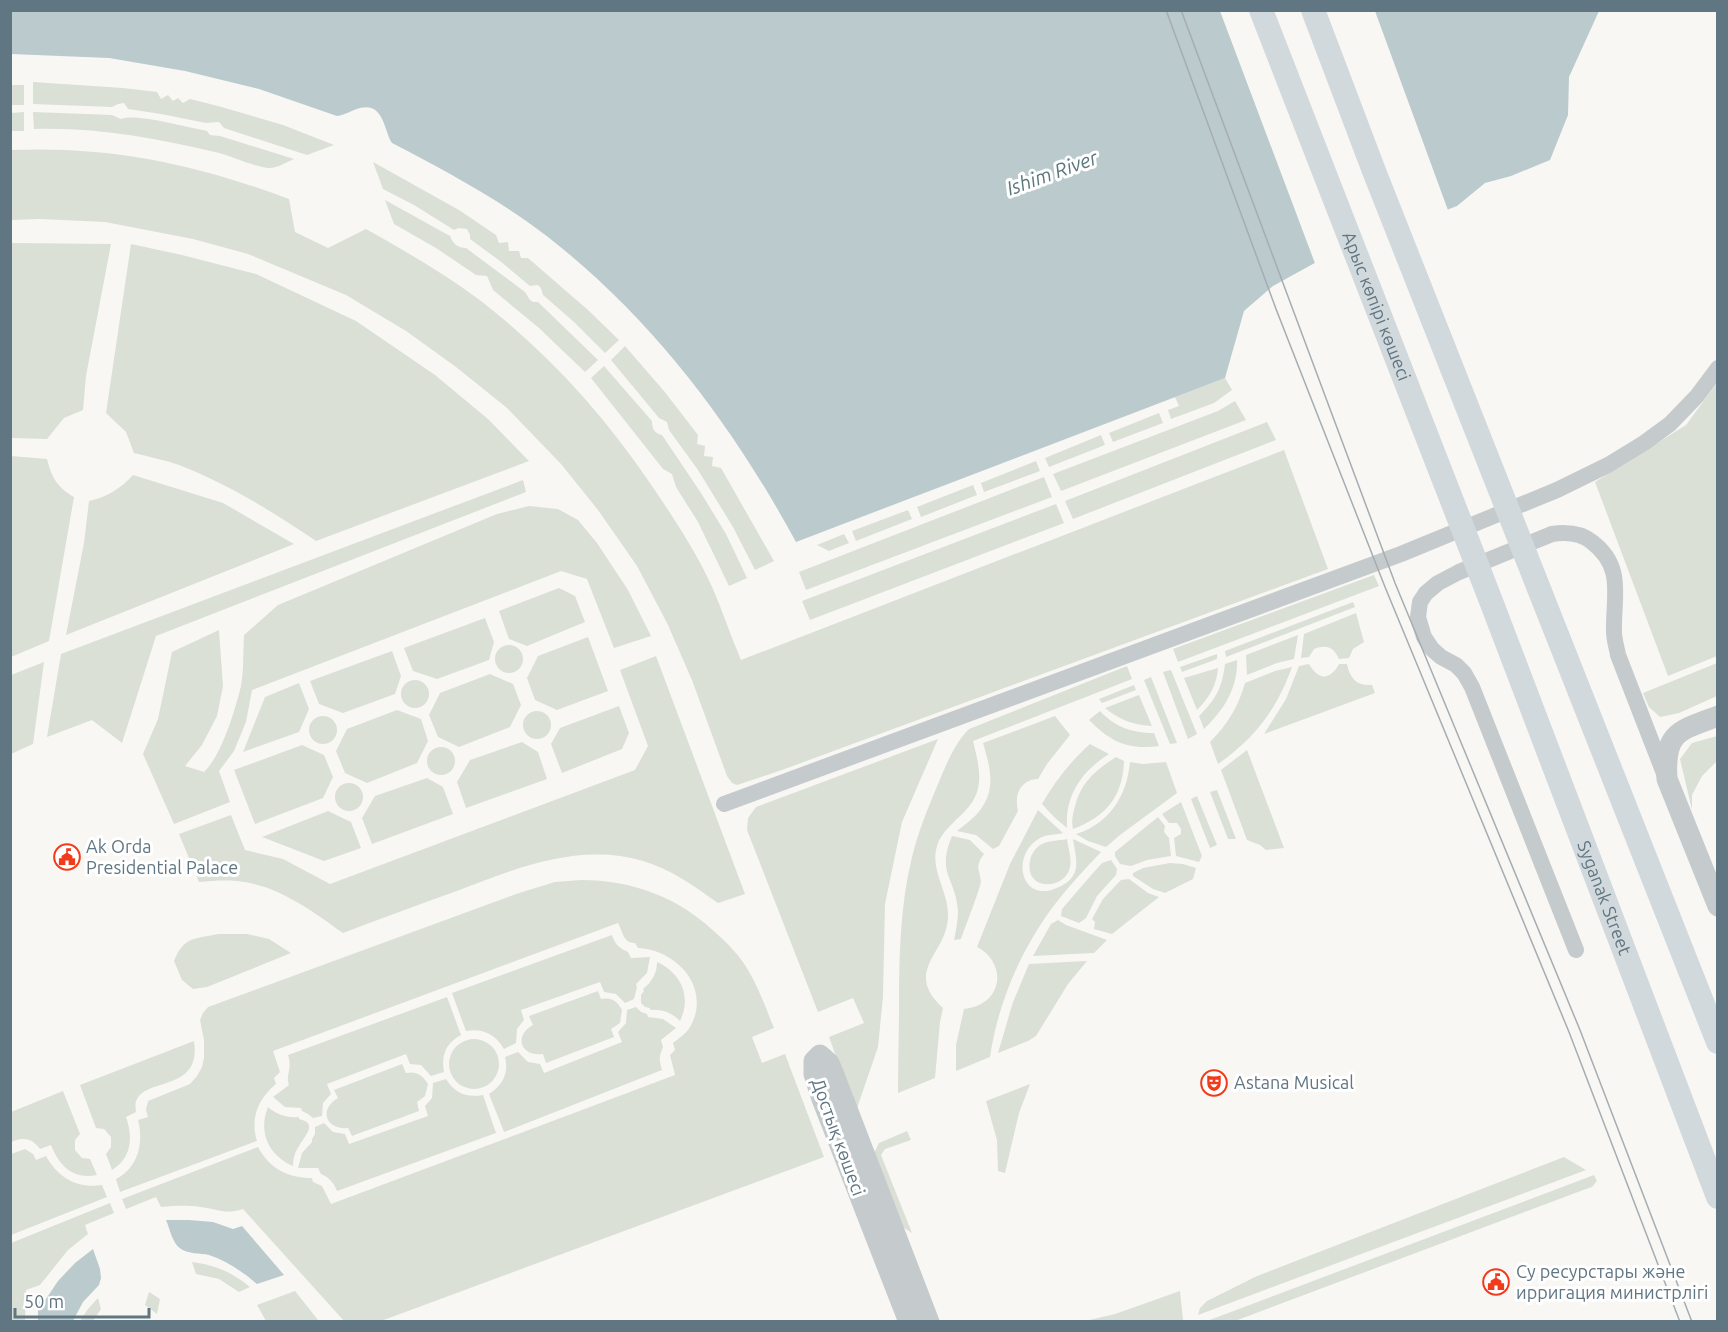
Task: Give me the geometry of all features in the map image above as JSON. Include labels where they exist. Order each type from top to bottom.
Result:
[{"type":"main road","name":"Арыс көпірі көшесі","points":[[1261,10],[1491,601]]},
{"type":"main road","points":[[1313,10],[1374,171],[1718,1042]]},
{"type":"main road","name":"Syganak Street","points":[[1491,601],[1718,1197]]},
{"type":"street","points":[[724,804],[1401,554],[1557,490],[1608,465],[1670,424],[1697,396],[1718,368]]},
{"type":"street","points":[[1576,950],[1472,687],[1456,665],[1432,649],[1420,629],[1418,617],[1420,603],[1426,593],[1438,583],[1459,572],[1552,534],[1562,532],[1588,539],[1600,548],[1614,572],[1616,588],[1614,636],[1618,655],[1718,906]]},
{"type":"street","points":[[1667,779],[1666,761],[1668,748],[1673,738],[1681,731],[1718,716]]},
{"type":"street","name":"Достық көшесі","points":[[909,1322],[819,1090],[814,1074],[814,1061],[820,1055],[828,1063],[834,1075],[928,1322]]},
{"type":"shaded area","points":[[33,82],[157,92],[161,99],[168,95],[173,101],[178,98],[183,103],[190,99],[218,106],[283,125],[334,145],[307,155],[224,128],[219,122],[206,123],[128,109],[124,103],[112,107],[33,104]]},
{"type":"shaded area","points":[[10,85],[24,85],[24,105],[11,105]]},
{"type":"shaded area","points":[[24,112],[24,131],[11,131],[11,113]]},
{"type":"shaded area","points":[[33,112],[112,115],[121,119],[138,118],[163,122],[207,131],[210,135],[294,159],[268,168],[215,152],[148,138],[80,130],[34,129]]},
{"type":"shaded area","points":[[10,150],[83,151],[118,155],[186,167],[220,176],[289,199],[295,232],[328,248],[366,229],[425,263],[467,291],[506,321],[552,363],[594,409],[632,458],[676,521],[699,561],[713,589],[741,660],[1284,450],[1328,569],[737,785],[732,783],[727,776],[692,680],[667,623],[637,566],[598,510],[561,464],[507,408],[406,331],[346,295],[248,254],[193,239],[105,222],[11,220]]},
{"type":"shaded area","points":[[373,162],[459,210],[496,235],[499,243],[508,242],[509,251],[519,251],[521,258],[528,258],[619,340],[605,353],[543,295],[538,285],[530,286],[470,239],[467,229],[454,230],[383,189]]},
{"type":"shaded area","points":[[385,200],[450,236],[456,245],[466,248],[525,292],[530,300],[538,302],[598,360],[585,372],[539,328],[493,290],[487,276],[476,275],[436,248],[394,224]]},
{"type":"shaded area","points":[[11,243],[111,244],[86,376],[83,410],[64,418],[47,439],[11,438]]},
{"type":"shaded area","points":[[131,244],[256,274],[356,321],[435,375],[488,419],[529,461],[316,541],[267,509],[215,481],[179,465],[134,453],[126,432],[106,413]]},
{"type":"shaded area","points":[[625,346],[698,435],[697,444],[705,446],[704,456],[713,457],[712,466],[721,468],[774,561],[755,570],[733,527],[698,470],[669,430],[667,422],[659,418],[611,360]]},
{"type":"shaded area","points":[[604,366],[652,421],[654,430],[662,435],[726,534],[747,578],[729,586],[698,522],[676,487],[672,474],[663,469],[591,378]]},
{"type":"shaded area","points":[[1225,378],[1232,390],[1214,403],[1171,419],[1168,410],[1179,406],[1175,397]]},
{"type":"shaded area","points":[[1717,383],[1717,656],[1668,676],[1595,482],[1686,425]]},
{"type":"shaded area","points":[[1235,401],[1246,420],[1061,491],[1053,474],[1218,411]]},
{"type":"shaded area","points":[[1159,413],[1163,423],[1113,442],[1109,433]]},
{"type":"shaded area","points":[[1267,422],[1276,440],[1073,519],[1065,501]]},
{"type":"shaded area","points":[[1101,435],[1105,445],[1049,467],[1045,458]]},
{"type":"shaded area","points":[[11,456],[47,459],[56,481],[63,490],[74,497],[49,641],[11,657]]},
{"type":"shaded area","points":[[1036,461],[1040,471],[984,492],[981,483]]},
{"type":"shaded area","points":[[133,475],[223,503],[294,544],[66,635],[84,543],[89,501],[113,492]]},
{"type":"shaded area","points":[[1044,477],[1052,497],[806,590],[799,572]]},
{"type":"shaded area","points":[[523,480],[526,492],[156,636],[122,743],[92,720],[47,737],[61,654]]},
{"type":"shaded area","points":[[973,485],[977,495],[921,517],[917,507]]},
{"type":"shaded area","points":[[1056,504],[1064,523],[810,620],[802,601]]},
{"type":"shaded area","points":[[529,506],[558,509],[578,520],[597,543],[628,590],[651,636],[614,648],[587,579],[561,571],[252,690],[246,722],[234,751],[219,771],[230,802],[174,824],[143,754],[158,719],[172,652],[219,630],[223,686],[217,716],[202,745],[185,766],[204,772],[217,755],[235,707],[242,680],[244,635],[278,605],[497,514]]},
{"type":"shaded area","points":[[908,510],[912,519],[856,541],[852,531]]},
{"type":"shaded area","points":[[844,534],[849,543],[829,551],[817,545]]},
{"type":"shaded area","points":[[1374,575],[1379,586],[1178,662],[1173,649]]},
{"type":"shaded area","points":[[559,588],[575,596],[585,622],[527,646],[509,639],[499,611]]},
{"type":"shaded area","points":[[1353,602],[1355,607],[1226,657],[1225,651]]},
{"type":"shaded area","points":[[1356,613],[1364,642],[1353,649],[1349,658],[1339,659],[1332,649],[1322,647],[1314,649],[1309,657],[1301,658],[1304,634]]},
{"type":"shaded area","points":[[485,618],[494,642],[489,660],[437,679],[413,671],[404,648]]},
{"type":"shaded area","points":[[1298,635],[1294,659],[1247,675],[1246,655]]},
{"type":"shaded area","points":[[588,637],[608,691],[557,710],[535,700],[527,678],[538,656]]},
{"type":"shaded area","points":[[509,645],[519,649],[523,659],[519,669],[509,673],[499,669],[495,659],[499,649]]},
{"type":"shaded area","points":[[392,651],[401,676],[395,694],[343,713],[319,704],[310,681]]},
{"type":"shaded area","points":[[1217,654],[1217,659],[1182,672],[1180,667]]},
{"type":"shaded area","points":[[656,656],[745,894],[718,903],[692,885],[653,864],[619,856],[570,856],[523,867],[343,933],[292,900],[265,887],[236,881],[199,882],[179,834],[231,815],[245,850],[283,859],[330,884],[635,770],[648,746],[620,670]]},
{"type":"shaded area","points":[[1237,660],[1235,680],[1228,698],[1218,714],[1204,729],[1199,716],[1217,693],[1225,664]]},
{"type":"shaded area","points":[[44,662],[33,744],[11,754],[11,675]]},
{"type":"shaded area","points":[[1717,663],[1717,696],[1679,713],[1660,717],[1649,707],[1643,693]]},
{"type":"shaded area","points":[[1309,664],[1320,676],[1328,676],[1339,664],[1347,664],[1355,680],[1358,683],[1372,685],[1375,693],[1264,734],[1286,699],[1299,666]]},
{"type":"shaded area","points":[[1127,666],[1132,679],[973,741],[979,768],[979,786],[972,802],[942,836],[935,855],[948,913],[947,927],[930,961],[926,982],[931,994],[943,1008],[935,1078],[898,1093],[900,950],[905,894],[917,838],[951,755],[969,729]]},
{"type":"shaded area","points":[[1292,667],[1279,696],[1263,722],[1243,744],[1218,764],[1210,742],[1232,715],[1245,683]]},
{"type":"shaded area","points":[[1218,668],[1212,691],[1197,710],[1184,678]]},
{"type":"shaded area","points":[[1171,670],[1197,734],[1188,739],[1163,672]]},
{"type":"shaded area","points":[[490,674],[513,684],[521,705],[510,727],[459,747],[438,737],[429,715],[440,693]]},
{"type":"shaded area","points":[[1151,677],[1177,743],[1170,744],[1144,680]]},
{"type":"shaded area","points":[[415,680],[425,684],[429,694],[425,704],[415,708],[405,704],[401,694],[405,684]]},
{"type":"shaded area","points":[[299,683],[309,709],[299,732],[243,752],[265,697]]},
{"type":"shaded area","points":[[1134,685],[1136,690],[1102,703],[1099,699]]},
{"type":"shaded area","points":[[1139,695],[1152,726],[1127,721],[1105,708]]},
{"type":"shaded area","points":[[619,706],[629,733],[622,749],[562,773],[551,744],[560,728]]},
{"type":"shaded area","points":[[397,710],[421,719],[428,741],[417,763],[367,783],[345,773],[336,751],[347,729]]},
{"type":"shaded area","points":[[537,711],[547,715],[551,725],[547,735],[537,739],[527,735],[523,725],[527,715]]},
{"type":"shaded area","points":[[1100,711],[1124,728],[1154,733],[1159,746],[1138,747],[1112,739],[1089,720]]},
{"type":"shaded area","points":[[323,716],[333,720],[337,730],[333,740],[323,744],[313,740],[309,730],[313,720]]},
{"type":"shaded area","points":[[1055,716],[1070,735],[1038,779],[1027,782],[1020,789],[1017,799],[1018,811],[999,846],[993,849],[976,835],[957,831],[976,815],[983,806],[990,789],[990,772],[983,743]]},
{"type":"shaded area","points":[[1717,736],[1717,761],[1702,776],[1692,795],[1692,810],[1680,759],[1692,743]]},
{"type":"shaded area","points":[[938,739],[902,822],[885,904],[883,997],[878,1047],[856,1111],[829,1037],[864,1023],[853,998],[818,1012],[747,830],[748,818],[756,807]]},
{"type":"shaded area","points":[[522,742],[538,752],[547,779],[466,808],[457,782],[470,760]]},
{"type":"shaded area","points":[[1090,744],[1109,754],[1091,768],[1077,785],[1069,805],[1067,828],[1042,804],[1052,787],[1076,757]]},
{"type":"shaded area","points":[[302,745],[324,755],[333,777],[323,798],[255,824],[234,770]]},
{"type":"shaded area","points":[[441,747],[451,751],[455,761],[451,771],[441,775],[431,771],[427,761],[431,751]]},
{"type":"shaded area","points":[[1247,750],[1284,848],[1266,850],[1247,840],[1221,770]]},
{"type":"shaded area","points":[[1116,757],[1124,761],[1116,795],[1095,818],[1073,829],[1073,815],[1085,783]]},
{"type":"shaded area","points":[[1130,762],[1143,764],[1166,762],[1177,793],[1106,847],[1076,834],[1098,823],[1114,807],[1125,786]]},
{"type":"shaded area","points":[[427,778],[443,787],[453,814],[372,844],[362,818],[375,796]]},
{"type":"shaded area","points":[[349,783],[359,787],[363,797],[359,807],[349,811],[339,807],[335,797],[339,787]]},
{"type":"shaded area","points":[[1217,790],[1236,839],[1228,839],[1210,792]]},
{"type":"shaded area","points":[[1197,796],[1217,845],[1210,848],[1191,799]]},
{"type":"shaded area","points":[[1181,802],[1202,856],[1199,862],[1176,856],[1174,838],[1181,834],[1181,829],[1177,823],[1169,823],[1162,814]]},
{"type":"shaded area","points":[[1038,810],[1063,833],[1040,838],[1031,845],[1025,855],[1024,876],[1035,890],[1046,891],[1059,887],[1072,878],[1076,867],[1073,839],[1101,852],[1076,879],[1040,925],[1020,960],[999,1017],[990,1057],[956,1071],[956,1045],[964,1009],[977,1006],[989,998],[997,984],[993,963],[984,951],[977,947],[1010,864]]},
{"type":"shaded area","points":[[328,811],[351,822],[361,848],[324,861],[262,837]]},
{"type":"shaded area","points":[[1158,817],[1165,826],[1164,832],[1169,838],[1171,856],[1147,860],[1131,866],[1120,864],[1115,852]]},
{"type":"shaded area","points":[[952,836],[970,840],[984,854],[979,864],[981,881],[975,900],[961,939],[954,940],[958,911],[957,900],[946,868]]},
{"type":"shaded area","points":[[1067,839],[1071,860],[1067,875],[1054,883],[1039,883],[1030,871],[1031,856],[1040,845],[1046,842]]},
{"type":"shaded area","points":[[1111,860],[1117,869],[1116,875],[1097,896],[1086,918],[1079,923],[1061,916],[1062,909],[1102,863]]},
{"type":"shaded area","points":[[1170,863],[1196,868],[1193,879],[1165,893],[1153,889],[1133,876],[1133,873],[1143,868]]},
{"type":"shaded area","points":[[1129,879],[1148,893],[1159,897],[1112,934],[1094,929],[1095,922],[1092,919],[1103,899],[1121,880]]},
{"type":"shaded area","points":[[581,880],[619,883],[672,901],[703,922],[734,951],[752,977],[774,1028],[752,1037],[762,1063],[785,1054],[824,1157],[381,1321],[344,1321],[243,1209],[226,1212],[190,1206],[161,1207],[156,1197],[126,1209],[122,1199],[258,1147],[268,1161],[280,1171],[303,1178],[312,1178],[313,1182],[322,1186],[331,1204],[675,1075],[670,1055],[675,1050],[673,1043],[690,1027],[696,1012],[697,998],[693,985],[687,974],[666,956],[652,950],[638,948],[635,943],[628,941],[618,923],[273,1051],[280,1072],[274,1078],[276,1084],[264,1096],[257,1110],[254,1124],[257,1141],[120,1192],[116,1179],[130,1168],[138,1154],[140,1129],[138,1120],[148,1117],[146,1110],[148,1101],[190,1084],[202,1067],[204,1040],[200,1020],[208,1007],[519,893],[555,882]]},
{"type":"shaded area","points":[[1058,920],[1107,940],[1094,953],[1033,956],[1051,924]]},
{"type":"shaded area","points":[[219,934],[247,934],[269,939],[291,953],[207,987],[193,989],[182,980],[174,961],[182,947],[191,940]]},
{"type":"shaded area","points":[[612,935],[616,943],[628,952],[631,958],[650,957],[647,973],[636,984],[634,999],[625,1003],[616,994],[604,992],[600,982],[521,1010],[524,1020],[517,1029],[516,1043],[504,1049],[497,1039],[488,1033],[478,1030],[466,1031],[452,993]]},
{"type":"shaded area","points":[[1087,961],[1068,984],[1036,1036],[998,1053],[1013,1002],[1029,964]]},
{"type":"shaded area","points":[[657,962],[672,972],[682,986],[685,1003],[680,1021],[666,1012],[650,1010],[641,1003],[643,989],[653,977]]},
{"type":"shaded area","points":[[598,991],[601,999],[614,1000],[622,1010],[620,1023],[611,1029],[614,1037],[546,1063],[543,1054],[535,1054],[525,1049],[522,1045],[523,1035],[533,1025],[529,1016]]},
{"type":"shaded area","points":[[447,997],[461,1035],[446,1050],[443,1060],[444,1072],[431,1076],[421,1065],[410,1064],[406,1054],[327,1084],[331,1094],[323,1103],[322,1116],[313,1118],[301,1108],[285,1107],[273,1097],[289,1085],[288,1055]]},
{"type":"shaded area","points":[[636,1007],[648,1017],[663,1019],[676,1028],[661,1040],[662,1070],[504,1132],[489,1094],[504,1078],[505,1057],[518,1052],[528,1062],[540,1064],[544,1073],[622,1042],[618,1032],[626,1023],[627,1010]]},
{"type":"shaded area","points":[[469,1039],[479,1039],[492,1046],[499,1059],[499,1069],[492,1082],[479,1089],[469,1089],[460,1085],[453,1078],[449,1069],[449,1059],[453,1050],[460,1043]]},
{"type":"shaded area","points":[[194,1041],[194,1059],[188,1071],[178,1078],[143,1092],[137,1100],[136,1112],[126,1117],[130,1132],[129,1146],[124,1159],[112,1170],[106,1154],[111,1147],[111,1137],[104,1129],[96,1128],[80,1085]]},
{"type":"shaded area","points":[[402,1064],[406,1073],[419,1074],[428,1084],[425,1096],[417,1102],[419,1111],[352,1136],[348,1128],[340,1128],[330,1123],[327,1118],[328,1108],[338,1098],[334,1090]]},
{"type":"shaded area","points":[[446,1079],[453,1088],[461,1093],[471,1096],[483,1095],[496,1133],[337,1191],[318,1168],[298,1168],[302,1153],[312,1142],[315,1127],[324,1123],[333,1132],[345,1134],[349,1144],[428,1116],[425,1106],[432,1098],[433,1083]]},
{"type":"shaded area","points":[[1030,1084],[1019,1113],[1005,1173],[998,1171],[997,1140],[986,1101]]},
{"type":"shaded area","points":[[63,1091],[80,1134],[75,1140],[75,1150],[82,1158],[90,1159],[97,1175],[74,1173],[62,1165],[51,1145],[40,1149],[27,1140],[19,1139],[11,1142],[11,1112]]},
{"type":"shaded area","points":[[268,1107],[282,1115],[299,1117],[308,1124],[308,1131],[295,1153],[293,1166],[277,1156],[267,1141],[264,1125]]},
{"type":"shaded area","points":[[907,1131],[911,1140],[885,1149],[881,1155],[912,1233],[901,1226],[873,1155],[879,1143]]},
{"type":"shaded area","points":[[25,1149],[33,1154],[36,1160],[46,1156],[56,1170],[70,1180],[85,1185],[102,1185],[107,1197],[11,1235],[11,1154]]},
{"type":"shaded area","points":[[1564,1157],[1586,1170],[1198,1315],[1200,1308],[1207,1301],[1257,1276]]},
{"type":"shaded area","points":[[1594,1175],[1597,1181],[1592,1187],[1235,1321],[1207,1321]]},
{"type":"shaded area","points":[[110,1203],[114,1213],[85,1225],[88,1234],[68,1250],[40,1285],[26,1290],[25,1321],[11,1321],[11,1243]]},
{"type":"shaded area","points":[[192,1262],[223,1270],[250,1287],[239,1292],[219,1279],[196,1274]]},
{"type":"shaded area","points":[[295,1291],[318,1320],[314,1322],[266,1321],[257,1305]]},
{"type":"shaded area","points":[[1180,1291],[1183,1320],[1181,1321],[1085,1321],[1115,1314]]},
{"type":"shaded area","points":[[149,1292],[160,1299],[157,1314],[145,1305]]},
{"type":"shaded area","points":[[98,1298],[101,1309],[93,1321],[80,1321],[88,1309]]},
{"type":"water","name":"Ishim River","points":[[11,10],[1599,11],[1569,77],[1568,115],[1550,160],[1511,176],[1485,183],[1457,206],[1322,259],[1273,286],[1244,311],[1225,378],[796,542],[772,499],[718,416],[656,339],[622,303],[586,269],[530,223],[472,187],[392,143],[379,113],[374,109],[360,108],[337,116],[259,89],[185,71],[109,58],[11,54]]},
{"type":"water","points":[[166,1220],[213,1222],[233,1229],[242,1226],[284,1275],[257,1284],[222,1260],[209,1255],[184,1251],[175,1243]]},
{"type":"water","points":[[93,1249],[101,1278],[99,1285],[83,1302],[73,1321],[38,1321],[38,1302],[46,1299],[58,1281],[75,1263]]},
{"type":"pier","points":[[1220,11],[1375,11],[1449,213],[1316,266]]},
{"type":"tram line","points":[[1166,10],[1276,309],[1385,587],[1569,1032],[1680,1322]]},
{"type":"tram line","points":[[1181,10],[1395,583],[1580,1030],[1692,1322]]},
{"type":"place","name":"Ak Orda Presidential Palace","points":[[67,857]]},
{"type":"place","name":"Astana Musical","points":[[1214,1083]]},
{"type":"place","name":"Су ресурстары және ирригация министрлігі","points":[[1496,1282]]}]
